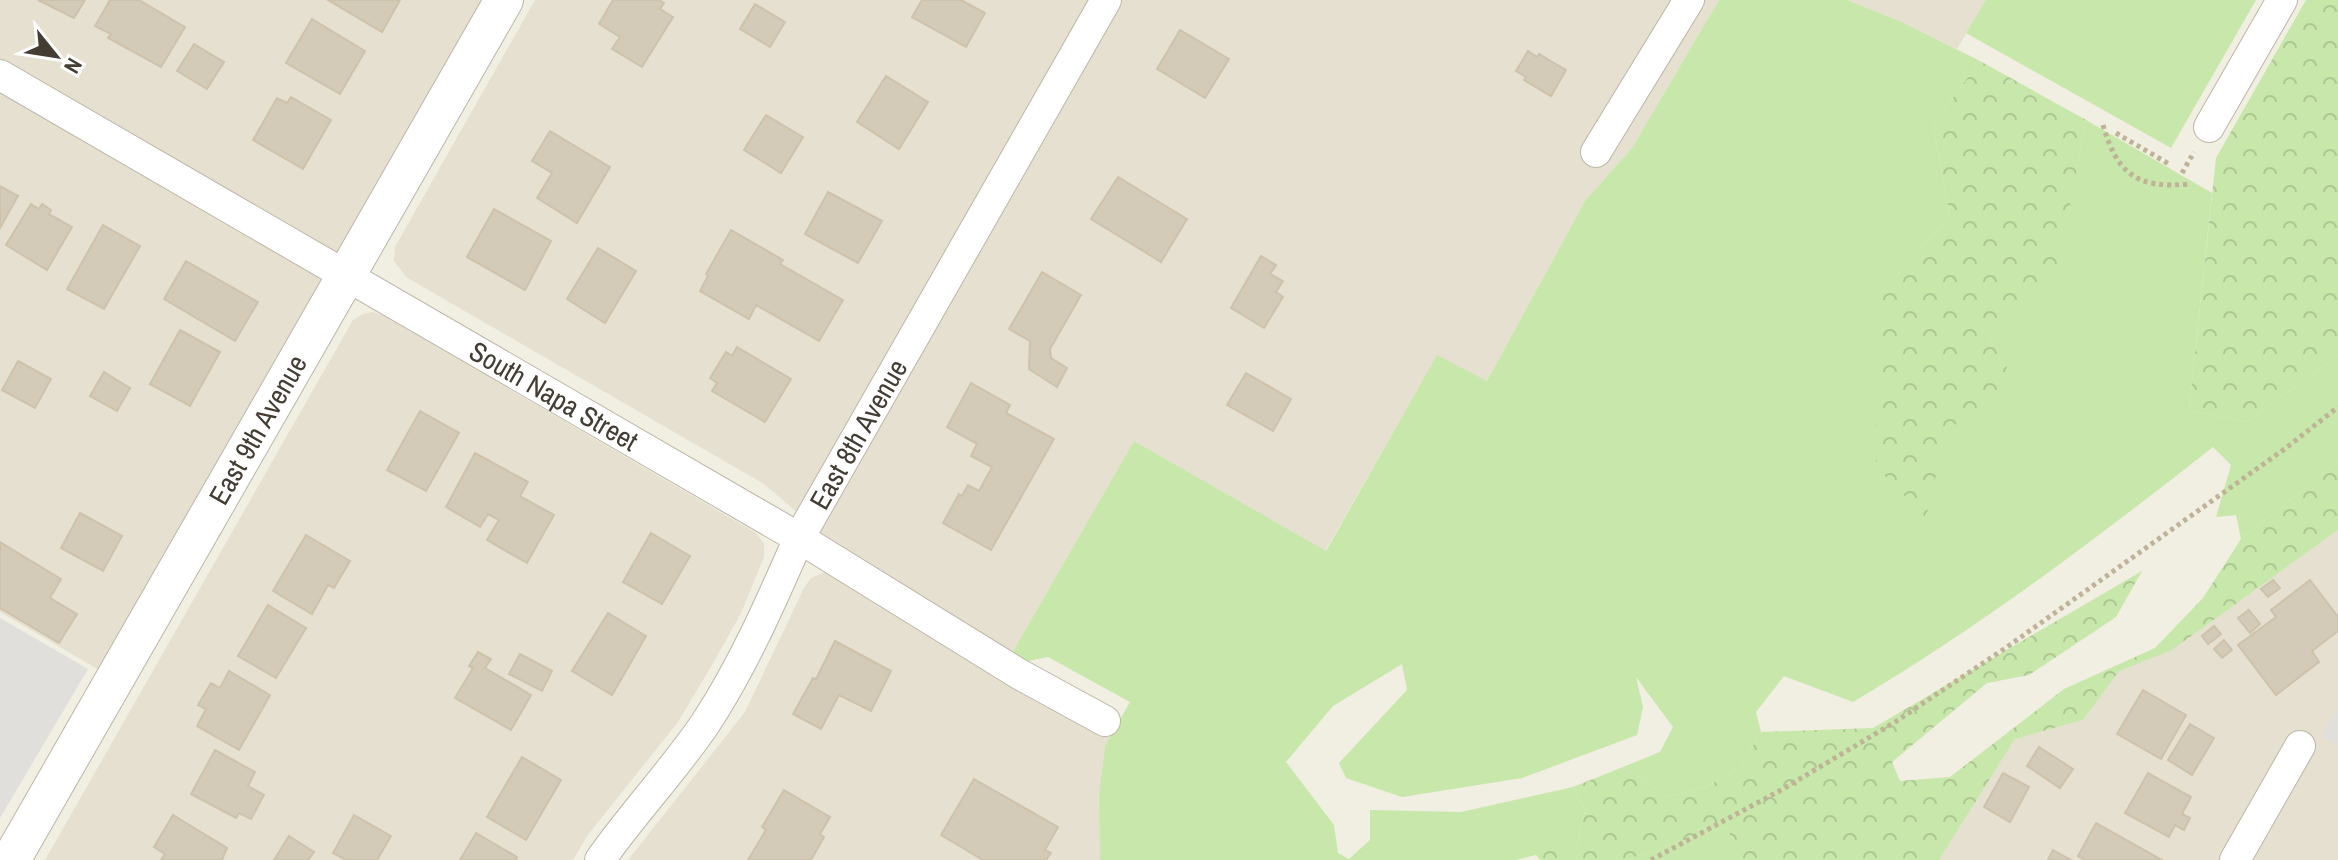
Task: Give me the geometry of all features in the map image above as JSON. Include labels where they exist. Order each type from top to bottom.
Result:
[{"type":"street","name":"East 9th Avenue","points":[[11,860],[504,0]]},
{"type":"street","name":"East 8th Avenue","points":[[600,860],[703,727],[726,691],[799,538],[1106,0]]},
{"type":"street","points":[[1596,152],[1689,0]]},
{"type":"street","points":[[2209,127],[2282,0]]},
{"type":"street","name":"South Napa Street","points":[[0,75],[799,538],[1019,674],[1105,721]]},
{"type":"street","points":[[2235,860],[2300,746]]},
{"type":"path","points":[[2103,125],[2110,149],[2123,170],[2142,180],[2164,186],[2189,184]]},
{"type":"path","points":[[2116,133],[2169,164]]},
{"type":"path","points":[[1651,860],[1783,789],[1907,714],[2007,647],[2286,448],[2338,407]]},
{"type":"shaded area","points":[[0,0],[483,0],[101,671],[0,612]]},
{"type":"shaded area","points":[[535,0],[1719,0],[1632,148],[1585,201],[1487,381],[1437,356],[1325,551],[1134,441],[1012,653],[846,554],[764,484],[406,277],[394,261],[395,247]]},
{"type":"shaded area","points":[[1847,0],[1986,0],[1957,49]]},
{"type":"shaded area","points":[[373,312],[756,533],[764,544],[764,557],[741,613],[678,722],[587,836],[573,860],[45,860],[353,320]]},
{"type":"shaded area","points":[[2338,530],[2338,860],[1939,860],[2015,739],[2083,720],[2119,670],[2172,650]]},
{"type":"shaded area","points":[[825,572],[837,573],[1112,735],[1105,746],[1099,794],[1100,860],[628,860],[745,712],[804,588],[811,578]]},
{"type":"shaded area","points":[[0,618],[88,669],[0,818]]},
{"type":"shaded area","points":[[2338,709],[2338,745],[2322,736]]},
{"type":"green space","points":[[1719,0],[1847,0],[1902,22],[1980,61],[1933,125],[1950,216],[1878,297],[1926,517],[1947,429],[2016,384],[1989,339],[2058,267],[2086,120],[2212,193],[2189,410],[2246,422],[2338,356],[2338,462],[2241,539],[2236,515],[2216,517],[2231,465],[2213,447],[2037,580],[1947,643],[1853,702],[1784,676],[1756,712],[1761,732],[1740,768],[1706,787],[1669,797],[1623,767],[1660,752],[1673,727],[1636,677],[1643,707],[1637,735],[1522,778],[1402,797],[1346,778],[1339,763],[1407,690],[1402,664],[1333,706],[1286,762],[1334,825],[1338,853],[1349,859],[1370,840],[1370,810],[1461,812],[1573,787],[1585,811],[1577,844],[1516,860],[1100,860],[1099,794],[1105,746],[1130,702],[1048,657],[1028,661],[1012,653],[1134,441],[1326,551],[1437,355],[1487,381],[1585,201],[1632,148]]},
{"type":"green space","points":[[1986,0],[2256,0],[2171,148],[1966,33]]},
{"type":"green space","points":[[2306,0],[2338,0],[2338,356],[2246,422],[2189,410],[2216,158]]},
{"type":"green space","points":[[1980,61],[2086,120],[2058,270],[1989,339],[2017,384],[1947,430],[1926,518],[1876,467],[1878,297],[1950,216],[1933,125]]},
{"type":"green space","points":[[2338,462],[2338,530],[2172,650],[2119,671],[2083,720],[2015,739],[1939,860],[1739,860],[1745,853],[1724,827],[1626,860],[1540,860],[1535,854],[1577,844],[1585,811],[1573,787],[1623,767],[1669,797],[1706,787],[1740,768],[1761,732],[1873,728],[2142,571],[2116,617],[2029,675],[1987,683],[1892,762],[1900,781],[1950,777],[2064,689],[2155,648],[2203,598],[2241,539]]},
{"type":"green space","points":[[1724,827],[1745,853],[1739,860],[1626,860]]},
{"type":"building","points":[[38,0],[85,0],[74,18]]},
{"type":"building","points":[[110,0],[139,0],[185,27],[161,67],[108,38],[111,34],[95,26]]},
{"type":"building","points":[[328,0],[400,0],[382,32]]},
{"type":"building","points":[[613,0],[659,0],[664,3],[660,9],[673,17],[642,67],[612,49],[620,37],[599,24]]},
{"type":"building","points":[[922,0],[961,0],[985,13],[966,47],[912,17]]},
{"type":"building","points":[[755,4],[785,22],[770,47],[740,29]]},
{"type":"building","points":[[312,19],[365,51],[340,94],[286,63]]},
{"type":"building","points":[[1180,30],[1229,59],[1205,98],[1157,69]]},
{"type":"building","points":[[194,44],[224,62],[207,89],[177,71]]},
{"type":"building","points":[[1528,51],[1566,70],[1551,96],[1524,80],[1526,77],[1516,71]]},
{"type":"building","points":[[886,76],[928,102],[899,149],[857,122]]},
{"type":"building","points":[[291,97],[331,120],[303,169],[253,140],[277,98],[287,103]]},
{"type":"building","points":[[766,115],[803,137],[781,173],[744,150]]},
{"type":"building","points":[[550,131],[610,167],[577,223],[537,198],[552,173],[532,161]]},
{"type":"building","points":[[1118,177],[1187,219],[1161,262],[1091,219]]},
{"type":"building","points":[[0,186],[18,196],[0,228]]},
{"type":"building","points":[[828,192],[882,221],[858,263],[805,234]]},
{"type":"building","points":[[31,204],[39,209],[42,204],[51,210],[49,214],[72,227],[47,270],[6,245]]},
{"type":"building","points":[[494,209],[551,241],[525,290],[467,257]]},
{"type":"building","points":[[103,225],[140,246],[104,309],[67,289]]},
{"type":"building","points":[[731,230],[783,260],[780,264],[843,300],[819,341],[756,305],[749,319],[700,291]]},
{"type":"building","points":[[598,248],[636,271],[605,323],[567,299]]},
{"type":"building","points":[[1261,256],[1276,265],[1270,274],[1283,281],[1276,292],[1283,297],[1264,328],[1231,308]]},
{"type":"building","points":[[186,261],[258,302],[235,341],[164,299]]},
{"type":"building","points":[[1042,272],[1081,295],[1050,349],[1051,358],[1067,368],[1057,387],[1029,369],[1030,341],[1009,329]]},
{"type":"building","points":[[180,330],[220,352],[190,406],[150,384]]},
{"type":"building","points":[[737,347],[791,379],[765,422],[712,391],[717,383],[710,378],[726,352],[732,356]]},
{"type":"building","points":[[18,361],[51,379],[35,408],[2,390]]},
{"type":"building","points":[[104,372],[130,388],[117,411],[90,396]]},
{"type":"building","points":[[1246,373],[1291,399],[1273,431],[1227,405]]},
{"type":"building","points":[[971,383],[1010,405],[1006,413],[1054,439],[991,550],[943,523],[959,494],[962,496],[968,485],[979,491],[992,467],[971,456],[977,444],[947,427]]},
{"type":"building","points":[[420,411],[459,433],[426,491],[387,470]]},
{"type":"building","points":[[475,453],[528,482],[520,496],[554,515],[527,563],[487,540],[499,520],[488,514],[480,527],[446,507]]},
{"type":"building","points":[[80,513],[122,536],[103,571],[61,548]]},
{"type":"building","points":[[651,533],[690,556],[662,604],[623,582]]},
{"type":"building","points":[[306,535],[350,561],[334,588],[328,585],[312,614],[273,591]]},
{"type":"building","points":[[0,542],[61,579],[50,598],[77,614],[59,643],[0,608]]},
{"type":"building","points":[[2273,580],[2280,588],[2268,597],[2261,589]]},
{"type":"building","points":[[2310,580],[2338,617],[2338,631],[2312,651],[2319,662],[2276,695],[2238,645],[2276,617],[2271,610]]},
{"type":"building","points":[[268,605],[306,628],[276,678],[238,656]]},
{"type":"building","points":[[2249,610],[2260,624],[2250,633],[2238,618]]},
{"type":"building","points":[[608,613],[646,636],[612,695],[572,671]]},
{"type":"building","points":[[2214,626],[2221,634],[2208,644],[2202,636]]},
{"type":"building","points":[[2224,640],[2232,650],[2222,658],[2214,649]]},
{"type":"building","points":[[835,641],[891,671],[871,711],[839,695],[821,729],[793,714],[813,678],[816,679]]},
{"type":"building","points":[[478,652],[491,659],[485,668],[531,695],[511,730],[455,698],[473,668],[469,666]]},
{"type":"building","points":[[520,654],[552,671],[542,691],[509,674]]},
{"type":"building","points":[[229,671],[270,695],[239,750],[197,726],[206,709],[198,705],[211,683],[220,688]]},
{"type":"building","points":[[2143,690],[2186,715],[2161,759],[2117,734]]},
{"type":"building","points":[[2190,724],[2214,738],[2192,775],[2168,760]]},
{"type":"building","points":[[2039,747],[2073,769],[2060,788],[2027,766]]},
{"type":"building","points":[[215,750],[255,772],[248,786],[264,795],[251,819],[239,813],[236,818],[191,794]]},
{"type":"building","points":[[522,757],[561,780],[526,840],[487,817]]},
{"type":"building","points":[[2003,773],[2029,787],[2010,822],[1984,807]]},
{"type":"building","points":[[2148,773],[2191,797],[2182,814],[2190,818],[2184,830],[2175,825],[2169,837],[2125,813]]},
{"type":"building","points":[[974,779],[1058,827],[1045,850],[1051,853],[1046,860],[983,860],[941,835]]},
{"type":"building","points":[[784,790],[830,817],[820,834],[824,837],[811,860],[748,860],[766,830],[762,827]]},
{"type":"building","points":[[173,815],[227,848],[222,860],[161,860],[165,854],[154,847]]},
{"type":"building","points":[[354,815],[391,836],[377,860],[346,860],[333,853]]},
{"type":"building","points":[[2096,823],[2162,860],[2085,860],[2078,856]]},
{"type":"building","points":[[476,833],[517,857],[516,860],[460,860]]},
{"type":"building","points":[[289,836],[314,852],[308,860],[274,860]]},
{"type":"building","points":[[2053,850],[2071,860],[2048,860]]}]
